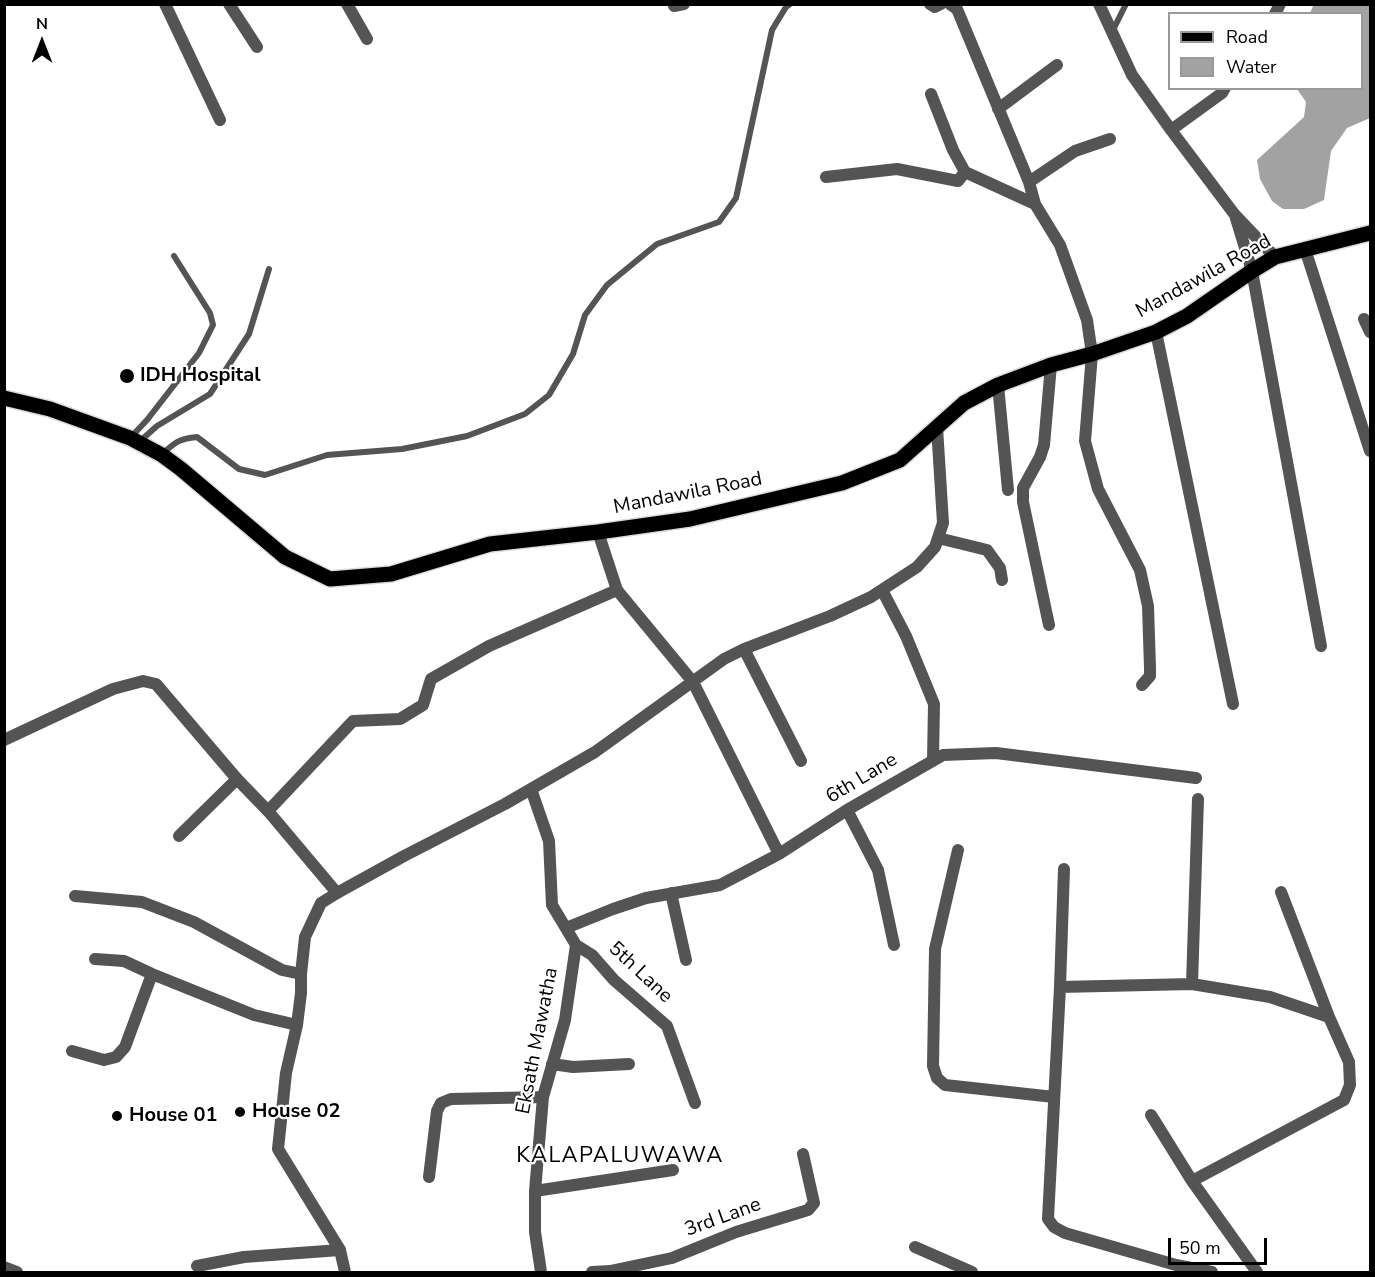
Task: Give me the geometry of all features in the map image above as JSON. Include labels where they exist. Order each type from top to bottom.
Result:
[{"type":"main road","name":"Mandawila Road","points":[[4,398],[50,409],[134,440],[162,455],[285,557],[330,579],[391,574],[490,544],[690,519],[842,483],[900,460],[964,403],[998,386],[1051,365],[1156,332],[1187,316],[1275,257],[1371,233]]},
{"type":"street","points":[[165,4],[220,120]]},
{"type":"street","points":[[229,4],[256,47]]},
{"type":"street","points":[[347,4],[367,39]]},
{"type":"street","points":[[930,4],[935,7],[941,4]]},
{"type":"street","points":[[950,4],[957,9],[1029,182],[1035,204],[1060,245],[1087,320],[1092,354],[1085,441],[1098,489],[1140,570],[1148,606],[1150,668],[1150,676],[1142,685]]},
{"type":"street","points":[[1099,4],[1132,75],[1235,215],[1275,257]]},
{"type":"street","points":[[998,109],[1057,65]]},
{"type":"street","points":[[1171,130],[1224,90]]},
{"type":"street","points":[[931,94],[953,150],[965,172],[1035,204]]},
{"type":"street","points":[[1029,182],[1075,151],[1110,139]]},
{"type":"street","points":[[826,177],[897,170],[958,181],[965,172]]},
{"type":"street","points":[[1235,215],[1252,271],[1321,646]]},
{"type":"street","points":[[1305,249],[1371,451]]},
{"type":"street","points":[[1364,319],[1371,332]]},
{"type":"street","points":[[1156,332],[1233,704]]},
{"type":"street","points":[[1049,625],[1023,502],[1023,488],[1040,458],[1044,445],[1051,365]]},
{"type":"street","points":[[998,386],[1008,490]]},
{"type":"street","points":[[345,1272],[340,1250],[278,1149],[286,1073],[297,1025],[305,936],[321,903],[596,752],[724,659],[871,597],[917,567],[935,547],[943,523],[937,427]]},
{"type":"street","points":[[598,532],[617,590],[693,682],[778,854]]},
{"type":"street","points":[[938,538],[987,550],[1000,568],[1002,580]]},
{"type":"street","points":[[268,811],[353,721],[400,718],[423,705],[431,679],[489,646],[617,590]]},
{"type":"street","points":[[882,590],[906,636],[934,704],[933,760]]},
{"type":"street","points":[[744,649],[801,760]]},
{"type":"street","points":[[4,740],[113,688],[143,681],[156,684],[338,893]]},
{"type":"street","name":"6th Lane","points":[[566,928],[635,901],[720,885],[778,854],[847,810],[943,755],[996,753],[1196,778]]},
{"type":"street","points":[[179,836],[237,779]]},
{"type":"street","name":"Eksath Mawatha","points":[[531,789],[549,841],[552,905],[576,945],[565,1020],[543,1097],[535,1232],[541,1272]]},
{"type":"street","points":[[1192,984],[1198,799]]},
{"type":"street","points":[[847,810],[878,870],[894,945]]},
{"type":"street","points":[[958,850],[935,949],[933,1065],[937,1078],[945,1085],[1054,1097]]},
{"type":"street","points":[[1064,869],[1048,1219],[1054,1227],[1065,1233],[1165,1262],[1212,1272]]},
{"type":"street","points":[[1192,1181],[1344,1100],[1350,1085],[1349,1062],[1329,1017],[1281,892]]},
{"type":"street","points":[[671,893],[686,960]]},
{"type":"street","points":[[75,896],[142,902],[194,921],[282,970],[301,974]]},
{"type":"street","name":"5th Lane","points":[[576,945],[592,955],[614,980],[667,1026],[695,1103]]},
{"type":"street","points":[[95,959],[124,961],[254,1015],[297,1025]]},
{"type":"street","points":[[72,1051],[104,1060],[116,1058],[125,1047],[152,974]]},
{"type":"street","points":[[1060,987],[1192,984],[1270,997],[1329,1017]]},
{"type":"street","points":[[552,1064],[573,1067],[629,1064]]},
{"type":"street","points":[[429,1177],[437,1111],[441,1103],[451,1099],[543,1097]]},
{"type":"street","points":[[1151,1115],[1192,1181],[1257,1272]]},
{"type":"street","name":"3rd Lane","points":[[592,1272],[610,1271],[672,1258],[736,1232],[808,1210],[813,1203],[803,1154]]},
{"type":"street","points":[[536,1191],[673,1170]]},
{"type":"street","points":[[915,1246],[972,1272]]},
{"type":"street","points":[[197,1266],[244,1257],[340,1250]]},
{"type":"street","points":[[4,1267],[17,1272]]},
{"type":"lane","points":[[162,455],[176,442],[197,437],[239,469],[265,475],[327,455],[402,449],[466,436],[525,414],[549,395],[573,354],[585,315],[607,285],[657,244],[719,222],[736,198],[772,30],[790,4]]},
{"type":"lane","points":[[1112,32],[1126,4]]},
{"type":"lane","points":[[134,440],[199,353],[213,325],[210,313],[174,256]]},
{"type":"lane","points":[[134,440],[210,394],[249,334],[269,269]]},
{"type":"water","points":[[1314,4],[1370,5],[1370,118],[1347,128],[1331,151],[1324,200],[1304,209],[1283,209],[1272,201],[1260,179],[1257,160],[1304,117],[1306,102],[1298,90],[1363,90],[1363,12],[1310,12]]},
{"type":"place","name":"IDH Hospital","points":[[127,376]]},
{"type":"place","name":"House 02","points":[[240,1112]]},
{"type":"place","name":"House 01","points":[[117,1116]]},
{"type":"district","name":"KALAPALUWAWA","points":[[620,1157]]}]
